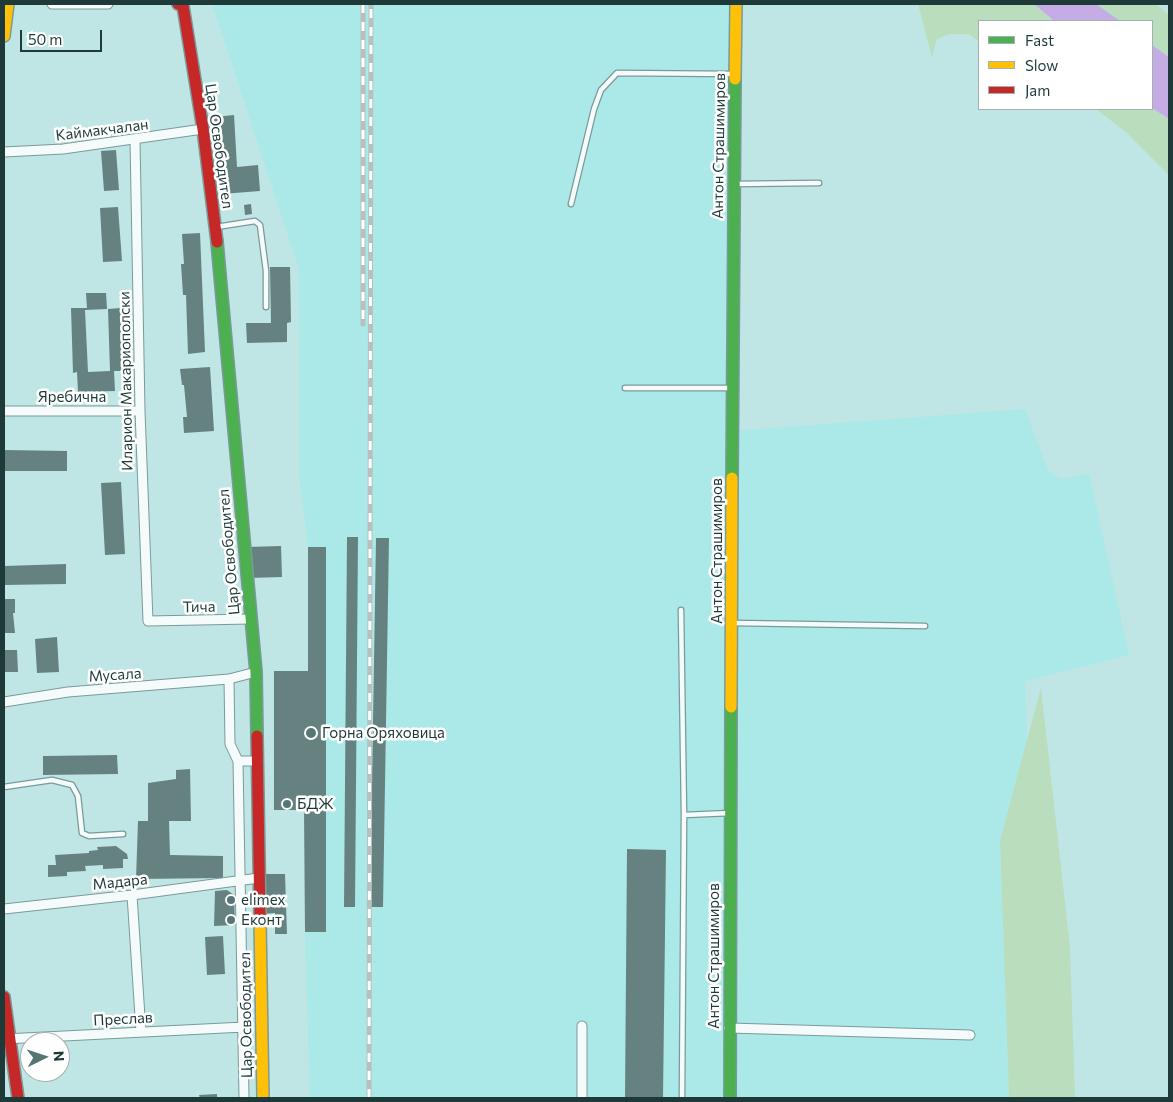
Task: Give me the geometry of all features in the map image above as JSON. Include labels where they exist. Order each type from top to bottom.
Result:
[{"type":"street","points":[[4,36],[8,4]]},
{"type":"street","points":[[52,4],[108,4]]},
{"type":"street","name":"Антон Страшимиров","points":[[730,1098],[732,388],[736,4]]},
{"type":"street","name":"Цар Освободител","points":[[180,5],[203,129],[215,228],[256,672],[263,1098]]},
{"type":"street","name":"Каймакчалан","points":[[4,152],[62,149],[203,129]]},
{"type":"street","name":"Иларион Макариополски","points":[[135,140],[140,411],[148,621]]},
{"type":"street","name":"Яребична","points":[[4,411],[140,411]]},
{"type":"street","name":"Тича","points":[[148,621],[250,620]]},
{"type":"street","name":"Мусала","points":[[4,702],[68,692],[228,679],[256,672]]},
{"type":"street","name":"Цар Освободител","points":[[228,679],[230,744],[238,761],[244,1098]]},
{"type":"street","points":[[238,761],[258,761]]},
{"type":"street","name":"Мадара","points":[[4,909],[240,882],[259,878]]},
{"type":"street","points":[[132,895],[142,1032]]},
{"type":"street","points":[[4,997],[7,1039],[18,1098]]},
{"type":"street","points":[[582,1026],[582,1098]]},
{"type":"street","name":"Преслав","points":[[7,1039],[244,1027]]},
{"type":"street","points":[[729,1028],[970,1034]]},
{"type":"lane","points":[[571,204],[594,109],[601,90],[617,73],[735,74]]},
{"type":"lane","points":[[734,184],[819,183]]},
{"type":"lane","points":[[215,228],[255,221],[260,225],[266,270],[266,306]]},
{"type":"lane","points":[[625,388],[732,388]]},
{"type":"lane","points":[[682,610],[684,815],[682,1098]]},
{"type":"lane","points":[[732,623],[925,626]]},
{"type":"lane","points":[[4,787],[52,780],[72,785],[78,796],[82,832],[89,836],[123,834]]},
{"type":"lane","points":[[684,815],[730,813]]},
{"type":"shaded area","points":[[212,4],[736,4],[732,431],[1025,409],[1048,470],[1061,479],[1089,473],[1129,655],[1025,681],[1027,742],[1000,840],[1009,1098],[310,1098],[305,932],[304,811],[274,810],[274,671],[308,671],[308,547],[299,474],[299,269]]},
{"type":"shaded area","points":[[1034,4],[1096,4],[1119,20],[1053,20]]},
{"type":"shaded area","points":[[1153,46],[1169,57],[1169,119],[1153,109]]},
{"type":"green space","points":[[918,4],[1034,4],[1053,20],[978,20],[978,40],[968,34],[950,34],[937,39],[932,57]]},
{"type":"green space","points":[[1096,4],[1156,4],[1169,15],[1169,57],[1153,46],[1153,20],[1119,20]]},
{"type":"green space","points":[[1153,109],[1169,119],[1169,175],[1127,133],[1097,110]]},
{"type":"green space","points":[[1041,688],[1070,948],[1075,1098],[1009,1098],[1000,840]]},
{"type":"building","points":[[234,115],[237,167],[258,165],[260,191],[222,194],[214,117]]},
{"type":"building","points":[[116,150],[119,190],[104,191],[101,151]]},
{"type":"building","points":[[251,204],[252,214],[245,215],[244,205]]},
{"type":"building","points":[[118,207],[122,261],[103,262],[100,208]]},
{"type":"building","points":[[200,233],[205,352],[188,354],[186,295],[183,295],[181,264],[184,264],[182,234]]},
{"type":"building","points":[[270,267],[290,267],[291,322],[287,323],[287,342],[247,343],[246,323],[271,323]]},
{"type":"building","points":[[86,293],[106,293],[107,309],[85,310],[88,372],[110,371],[108,309],[121,308],[123,371],[114,371],[115,391],[78,392],[77,372],[73,373],[71,308],[87,308]]},
{"type":"building","points":[[210,367],[214,431],[184,433],[183,417],[187,417],[184,385],[182,385],[180,369]]},
{"type":"building","points":[[4,450],[67,451],[67,471],[4,471]]},
{"type":"building","points":[[121,482],[125,554],[105,555],[101,483]]},
{"type":"building","points":[[347,537],[358,537],[355,907],[344,907]]},
{"type":"building","points":[[376,538],[389,538],[383,907],[370,907]]},
{"type":"building","points":[[281,546],[282,577],[249,578],[247,547]]},
{"type":"building","points":[[308,547],[326,547],[326,932],[305,932],[304,810],[274,810],[274,671],[308,671]]},
{"type":"building","points":[[66,564],[66,584],[4,585],[4,566]]},
{"type":"building","points":[[4,599],[15,599],[15,613],[13,613],[15,633],[4,633]]},
{"type":"building","points":[[57,637],[59,672],[37,673],[35,639]]},
{"type":"building","points":[[4,650],[17,650],[18,672],[4,672]]},
{"type":"building","points":[[117,755],[118,774],[43,775],[43,756]]},
{"type":"building","points":[[190,769],[191,821],[169,821],[170,855],[223,856],[223,878],[136,879],[138,821],[148,821],[148,783],[176,779],[176,770]]},
{"type":"building","points":[[116,846],[127,854],[128,859],[123,859],[123,868],[103,869],[103,865],[85,866],[86,871],[67,872],[67,876],[48,877],[48,865],[56,865],[55,855],[89,853],[89,851],[98,850],[97,847]]},
{"type":"building","points":[[627,849],[666,850],[663,1098],[625,1098]]},
{"type":"building","points":[[265,874],[285,874],[287,934],[275,934],[275,913],[264,914]]},
{"type":"building","points":[[227,890],[234,895],[235,925],[214,926],[215,891]]},
{"type":"building","points":[[223,936],[225,974],[207,975],[205,937]]},
{"type":"building","points":[[217,1094],[217,1098],[200,1098],[199,1095]]},
{"type":"railway","points":[[363,4],[363,324]]},
{"type":"railway","points":[[369,1098],[371,4]]},
{"type":"traffic: fast","points":[[732,478],[735,79]]},
{"type":"traffic: fast","points":[[217,242],[256,672],[257,736]]},
{"type":"traffic: fast","points":[[730,1098],[731,707]]},
{"type":"traffic: slow","points":[[4,36],[8,4]]},
{"type":"traffic: slow","points":[[735,79],[736,4]]},
{"type":"traffic: slow","points":[[731,707],[732,478]]},
{"type":"traffic: slow","points":[[260,920],[263,1098]]},
{"type":"traffic: jam","points":[[178,4],[183,6],[203,129],[217,242]]},
{"type":"traffic: jam","points":[[257,736],[260,920]]},
{"type":"traffic: jam","points":[[4,997],[18,1098]]},
{"type":"place","name":"Горна Оряховица","points":[[311,733]]},
{"type":"place","name":"БДЖ","points":[[287,804]]},
{"type":"place","name":"elimex","points":[[231,900]]},
{"type":"place","name":"Еконт","points":[[231,920]]}]
